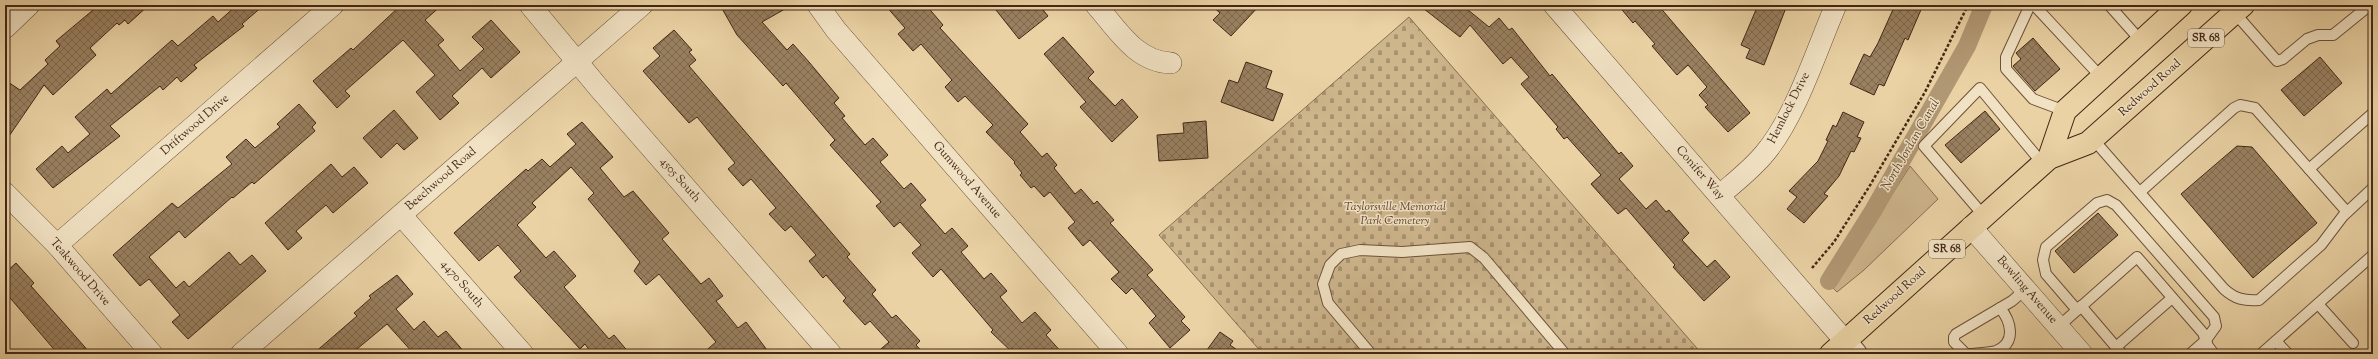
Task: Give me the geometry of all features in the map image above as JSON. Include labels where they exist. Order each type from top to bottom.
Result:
[{"type":"main road","name":"Redwood Road","points":[[2046,161],[2065,111],[2181,5]]},
{"type":"main road","name":"Redwood Road","points":[[1844,350],[1977,221],[2046,161],[2088,143],[2239,9]]},
{"type":"street","points":[[5,28],[29,5]]},
{"type":"street","name":"Driftwood Drive","points":[[57,245],[333,5]]},
{"type":"street","name":"4505 South","points":[[530,5],[831,354]]},
{"type":"street","name":"Beechwood Road","points":[[241,354],[642,5]]},
{"type":"street","name":"Gumwood Avenue","points":[[818,5],[836,30],[1118,354]]},
{"type":"street","points":[[1096,5],[1129,43],[1144,57],[1157,62],[1171,63]]},
{"type":"street","name":"Conifer Way","points":[[1554,5],[1720,195],[1844,350]]},
{"type":"street","name":"Hemlock Drive","points":[[1720,195],[1754,165],[1779,132],[1798,94],[1836,5]]},
{"type":"street","name":"Teakwood Drive","points":[[5,192],[57,245],[152,354]]},
{"type":"street","name":"4470 South","points":[[401,215],[523,354]]},
{"type":"street","name":"Bowling Avenue","points":[[1977,221],[2026,289],[2082,354]]},
{"type":"lane","points":[[2030,5],[2006,57],[2006,69],[2033,98],[2065,111]]},
{"type":"lane","points":[[2034,5],[2101,77]]},
{"type":"lane","points":[[2239,9],[2277,60],[2283,59],[2307,39],[2318,35],[2333,35],[2370,5]]},
{"type":"lane","points":[[2114,7],[2141,41]]},
{"type":"lane","points":[[1977,221],[1924,146],[1980,88],[2046,161]]},
{"type":"lane","points":[[2140,192],[2234,108],[2240,105],[2255,108],[2347,212]]},
{"type":"lane","points":[[2309,169],[2373,113]]},
{"type":"lane","points":[[2093,139],[2224,289],[2234,298],[2247,301],[2258,300],[2321,245],[2347,212],[2373,188]]},
{"type":"lane","points":[[2172,298],[2119,351],[2046,274],[2043,260],[2046,247],[2097,203],[2107,200],[2116,204],[2214,317],[2216,326],[2206,340],[2190,354]]},
{"type":"lane","points":[[1371,354],[1328,303],[1323,284],[1330,265],[1341,254],[1360,250],[1402,252],[1470,247],[1484,258],[1565,354]]},
{"type":"lane","points":[[2261,354],[2373,255]]},
{"type":"lane","points":[[2058,327],[2137,257],[2203,333],[2214,354]]},
{"type":"lane","points":[[1966,354],[1954,342],[1954,337],[1976,321],[2000,308],[2026,289]]},
{"type":"lane","points":[[2318,304],[2353,343]]},
{"type":"lane","points":[[1971,354],[1997,351],[2007,342],[2011,330],[2009,319],[2000,308]]},
{"type":"lane","points":[[2276,341],[2288,354]]},
{"type":"path","points":[[1812,268],[1834,242],[1870,187],[1925,92],[1968,5]]},
{"type":"green space","name":"Taylorsville Memorial Park Cemetery","points":[[1409,17],[1702,354],[1263,354],[1159,235]]},
{"type":"green space","points":[[1910,166],[1938,199],[1864,270],[1837,292],[1833,288]]},
{"type":"building","points":[[99,5],[149,5],[128,24],[125,20],[119,25],[117,23],[90,48],[96,55],[53,95],[44,85],[5,142],[5,80],[20,90],[48,64],[45,60],[60,46],[56,41]]},
{"type":"building","points":[[237,5],[264,5],[242,24],[244,26],[194,65],[197,68],[181,82],[177,77],[163,90],[160,86],[110,126],[120,136],[53,188],[36,169],[62,146],[68,153],[90,134],[75,117],[107,89],[111,94],[172,40],[178,46],[213,16],[218,22]]},
{"type":"building","points":[[401,5],[442,5],[425,20],[444,40],[438,45],[460,71],[484,49],[472,37],[491,20],[520,52],[491,78],[482,68],[452,96],[459,103],[440,120],[416,92],[435,75],[403,40],[345,91],[350,96],[337,108],[313,81],[351,48],[353,50]]},
{"type":"building","points":[[720,5],[792,5],[762,22],[787,50],[793,44],[809,62],[839,98],[834,103],[845,116],[842,118],[865,145],[873,138],[888,155],[880,162],[904,189],[911,183],[926,200],[920,205],[945,234],[952,228],[968,246],[961,252],[984,279],[991,273],[1007,291],[1000,297],[1022,323],[1035,312],[1051,330],[1046,335],[1063,354],[1014,354],[991,332],[993,330],[941,269],[933,277],[912,253],[921,245],[900,222],[894,227],[876,206],[881,202],[830,145],[835,140],[786,83],[783,86],[737,35]]},
{"type":"building","points":[[885,5],[926,5],[943,25],[940,28],[1028,124],[1020,132],[1042,157],[1047,153],[1057,165],[1054,168],[1075,194],[1081,189],[1094,204],[1097,201],[1114,220],[1110,223],[1153,270],[1147,275],[1185,317],[1181,321],[1190,330],[1170,348],[1149,323],[1156,316],[1132,288],[1126,294],[1111,279],[1119,272],[1090,240],[1083,246],[1068,228],[1075,222],[1050,192],[1044,197],[1034,186],[1031,188],[1020,175],[1022,173],[1014,163],[1015,162],[986,132],[993,125],[965,96],[958,102],[945,87],[952,80],[921,44],[913,51],[898,34],[905,28]]},
{"type":"building","points":[[992,5],[1039,5],[1048,16],[1019,39]]},
{"type":"building","points":[[1211,5],[1260,5],[1231,36],[1213,20],[1220,13]]},
{"type":"building","points":[[1419,5],[1462,5],[1489,27],[1499,18],[1509,30],[1512,28],[1550,76],[1552,74],[1619,154],[1621,152],[1633,166],[1619,179],[1646,209],[1656,200],[1666,212],[1669,210],[1689,233],[1682,240],[1707,267],[1715,260],[1730,277],[1704,301],[1673,267],[1675,265],[1626,208],[1618,214],[1591,184],[1601,175],[1567,137],[1564,139],[1556,129],[1558,127],[1521,84],[1529,77],[1511,57],[1503,64],[1470,25],[1460,37]]},
{"type":"building","points":[[1618,5],[1658,5],[1750,113],[1728,132],[1705,107],[1708,105],[1699,95],[1707,87],[1688,65],[1677,75],[1652,46],[1655,44],[1635,21],[1633,23]]},
{"type":"building","points":[[1758,5],[1787,5],[1764,65],[1746,58],[1750,49],[1741,45]]},
{"type":"building","points":[[1895,5],[1923,5],[1908,40],[1905,38],[1884,86],[1879,84],[1874,95],[1850,84],[1864,54],[1870,57],[1878,43]]},
{"type":"building","points":[[674,30],[692,50],[689,52],[696,60],[689,66],[850,254],[847,257],[876,290],[872,294],[892,318],[896,315],[920,341],[916,345],[924,354],[875,354],[889,342],[870,321],[865,325],[843,301],[846,298],[826,275],[823,278],[809,261],[816,255],[791,226],[785,231],[769,214],[776,208],[751,179],[743,186],[728,169],[735,163],[697,117],[689,123],[643,71],[660,56],[653,48]]},
{"type":"building","points":[[1063,37],[1094,72],[1088,78],[1115,106],[1122,99],[1138,117],[1112,142],[1080,107],[1086,102],[1044,54]]},
{"type":"building","points":[[2033,38],[2060,69],[2035,91],[2013,66],[2021,59],[2016,53]]},
{"type":"building","points":[[2320,57],[2342,83],[2304,116],[2281,90]]},
{"type":"building","points":[[1246,62],[1272,71],[1266,88],[1283,94],[1273,121],[1221,102],[1229,80],[1238,83]]},
{"type":"building","points":[[299,104],[316,123],[312,127],[315,131],[254,184],[252,182],[233,198],[232,197],[185,238],[179,231],[149,257],[176,288],[184,281],[189,287],[229,252],[240,265],[252,255],[266,271],[188,339],[172,322],[180,315],[149,279],[140,286],[113,255],[172,203],[178,208],[232,164],[226,157],[246,139],[255,148],[280,127],[277,124]]},
{"type":"building","points":[[394,110],[418,138],[404,150],[397,143],[381,158],[363,138]]},
{"type":"building","points":[[1985,111],[2000,129],[1961,163],[1945,145]]},
{"type":"building","points":[[1843,112],[1864,122],[1857,137],[1861,138],[1854,152],[1851,151],[1839,176],[1824,194],[1828,196],[1804,223],[1787,209],[1797,197],[1789,191],[1818,161],[1828,141],[1826,140],[1833,125],[1836,127]]},
{"type":"building","points":[[1206,121],[1208,158],[1159,161],[1157,135],[1184,133],[1183,123]]},
{"type":"building","points":[[582,122],[613,157],[600,168],[624,197],[633,191],[669,233],[662,239],[701,284],[709,278],[723,296],[716,301],[738,328],[746,322],[770,354],[702,354],[716,342],[659,274],[646,285],[634,271],[640,262],[588,199],[594,193],[571,167],[532,203],[536,207],[517,225],[546,258],[554,251],[576,276],[564,287],[609,339],[614,335],[630,354],[592,354],[585,344],[580,349],[514,277],[521,271],[498,245],[479,261],[454,233],[526,169],[528,171],[542,159],[550,167],[576,144],[567,134]]},
{"type":"building","points":[[2237,146],[2252,147],[2317,223],[2253,278],[2181,194]]},
{"type":"building","points":[[331,164],[342,177],[354,167],[368,183],[333,213],[326,205],[296,231],[302,238],[288,250],[265,223]]},
{"type":"building","points":[[2098,213],[2118,235],[2074,273],[2055,251]]},
{"type":"building","points":[[16,263],[34,283],[31,286],[91,354],[58,354],[5,292],[5,273]]},
{"type":"building","points":[[397,275],[413,294],[396,309],[414,330],[424,321],[438,337],[446,331],[466,354],[414,354],[387,324],[351,354],[313,354],[357,316],[354,313],[371,298],[369,296]]},
{"type":"building","points":[[1220,332],[1233,341],[1230,345],[1243,354],[1204,354]]},
{"type":"waterway","name":"North Jordan Canal","points":[[1829,281],[1873,211],[1967,46],[1984,5]]}]
